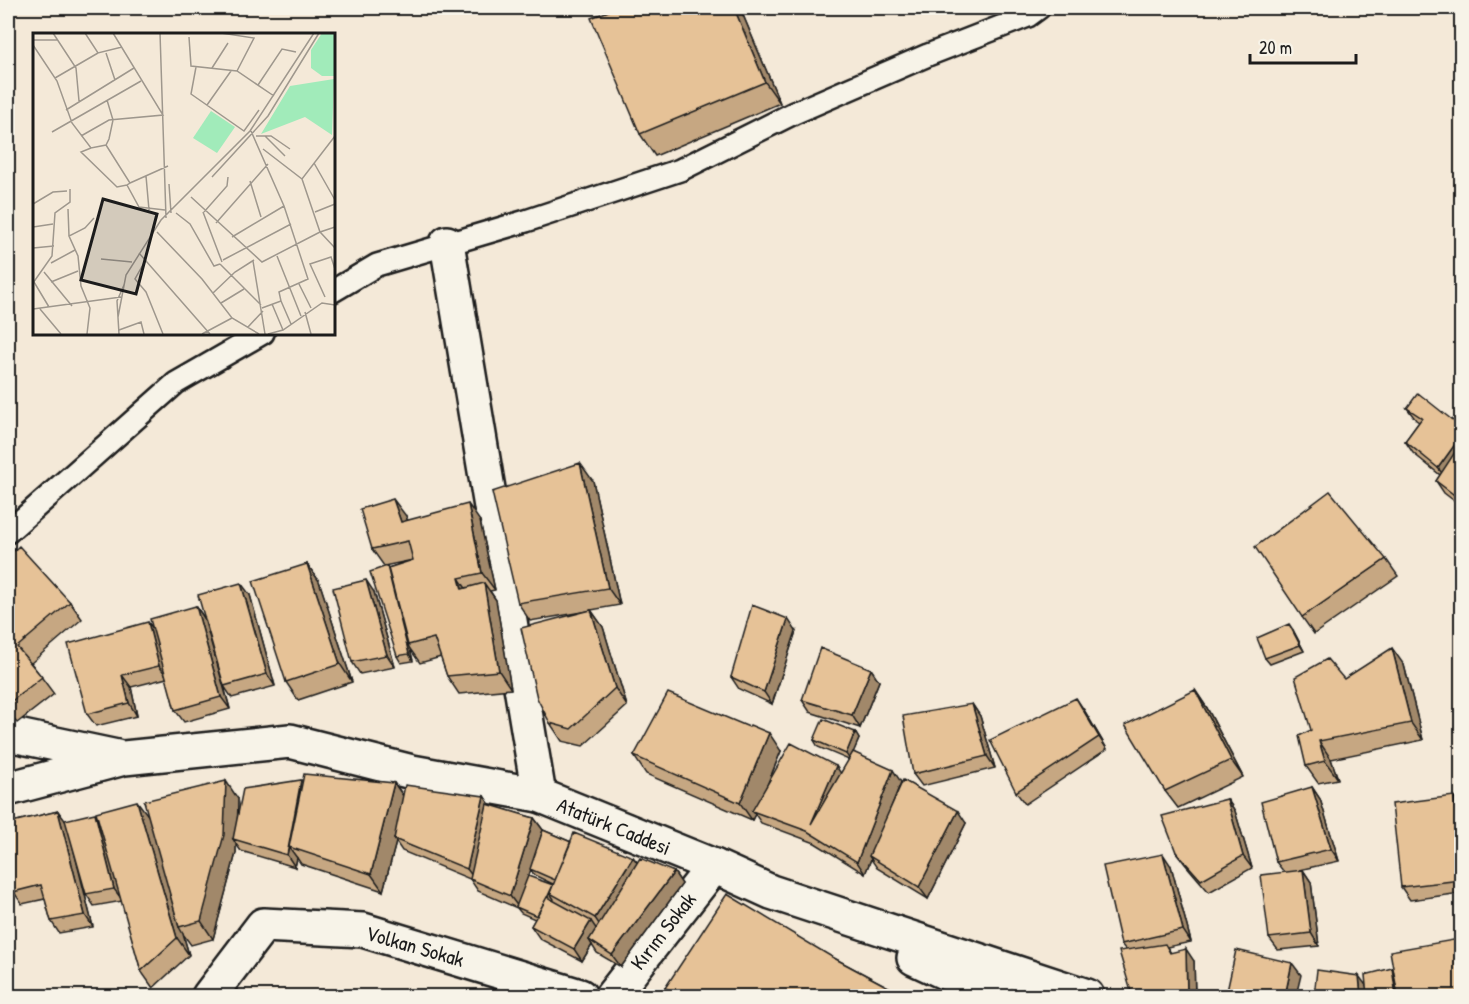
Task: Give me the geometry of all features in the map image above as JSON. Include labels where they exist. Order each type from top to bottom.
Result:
[{"type":"main road","points":[[447,243],[538,795]]},
{"type":"main road","name":"Atatürk Caddesi","points":[[8,734],[124,758]]},
{"type":"main road","name":"Atatürk Caddesi","points":[[8,789],[124,758],[290,741],[412,772],[538,795],[714,866],[771,892],[1087,996]]},
{"type":"main road","name":"Kırım Sokak","points":[[612,996],[714,866]]},
{"type":"main road","points":[[771,892],[996,996]]},
{"type":"main road","name":"Volkan Sokak","points":[[209,996],[263,925],[363,930],[580,996]]},
{"type":"lane","points":[[334,290],[377,265],[526,221],[680,170],[794,113],[928,55],[1028,16],[1039,8]]},
{"type":"lane","points":[[8,532],[176,383],[261,334]]},
{"type":"building","points":[[616,8],[734,8],[765,82],[640,134],[591,18]]},
{"type":"building","points":[[1418,393],[1461,427],[1461,436],[1438,468],[1405,441],[1422,418],[1407,408]]},
{"type":"building","points":[[1461,443],[1461,500],[1436,481]]},
{"type":"building","points":[[580,463],[608,588],[518,603],[492,492]]},
{"type":"building","points":[[1330,491],[1386,559],[1302,617],[1255,547]]},
{"type":"building","points":[[393,499],[401,522],[468,504],[482,573],[459,578],[462,589],[484,583],[499,671],[447,676],[434,638],[408,645],[388,568],[413,560],[408,541],[372,549],[360,509]]},
{"type":"building","points":[[19,546],[70,602],[17,647],[42,677],[8,704],[8,556]]},
{"type":"building","points":[[307,564],[340,664],[286,682],[253,581]]},
{"type":"building","points":[[387,566],[409,654],[397,656],[370,572]]},
{"type":"building","points":[[366,580],[387,655],[352,662],[333,588]]},
{"type":"building","points":[[241,583],[267,674],[224,686],[198,595]]},
{"type":"building","points":[[752,605],[788,619],[764,692],[731,677]]},
{"type":"building","points":[[196,606],[221,697],[175,710],[150,619]]},
{"type":"building","points":[[591,610],[615,688],[571,729],[550,723],[537,698],[521,628]]},
{"type":"building","points":[[148,622],[159,666],[122,675],[129,703],[87,714],[68,644]]},
{"type":"building","points":[[1289,624],[1300,645],[1265,658],[1257,638]]},
{"type":"building","points":[[820,648],[871,669],[852,715],[802,700]]},
{"type":"building","points":[[1392,648],[1411,723],[1319,741],[1325,761],[1306,766],[1299,736],[1311,730],[1295,677],[1327,659],[1344,679]]},
{"type":"building","points":[[1195,690],[1231,760],[1165,791],[1125,725]]},
{"type":"building","points":[[668,693],[769,733],[740,803],[634,756]]},
{"type":"building","points":[[1076,698],[1099,737],[1016,792],[990,740]]},
{"type":"building","points":[[972,704],[987,756],[913,774],[903,716]]},
{"type":"building","points":[[823,719],[855,732],[846,754],[814,740]]},
{"type":"building","points":[[791,743],[836,766],[811,824],[853,752],[893,770],[857,862],[807,831],[752,811]]},
{"type":"building","points":[[304,774],[394,783],[371,874],[289,847]]},
{"type":"building","points":[[301,780],[287,855],[233,839],[243,789]]},
{"type":"building","points":[[903,780],[958,811],[919,887],[869,856]]},
{"type":"building","points":[[226,781],[224,835],[201,921],[179,927],[144,801]]},
{"type":"building","points":[[405,785],[484,796],[467,869],[394,839]]},
{"type":"building","points":[[1312,787],[1331,849],[1276,862],[1261,802]]},
{"type":"building","points":[[1454,796],[1461,858],[1461,880],[1401,887],[1392,804]]},
{"type":"building","points":[[1227,799],[1243,856],[1201,880],[1176,852],[1162,816]]},
{"type":"building","points":[[137,801],[177,938],[141,971],[96,812]]},
{"type":"building","points":[[487,804],[534,818],[510,896],[470,879]]},
{"type":"building","points":[[58,811],[85,915],[51,921],[41,885],[13,892],[8,865],[8,823]]},
{"type":"building","points":[[95,813],[114,889],[86,894],[65,820]]},
{"type":"building","points":[[543,830],[571,842],[555,880],[530,869]]},
{"type":"building","points":[[574,833],[633,857],[595,918],[550,893]]},
{"type":"building","points":[[1163,854],[1183,930],[1121,944],[1103,866]]},
{"type":"building","points":[[640,858],[674,872],[612,955],[589,940]]},
{"type":"building","points":[[1303,870],[1311,933],[1269,938],[1261,875]]},
{"type":"building","points":[[528,876],[553,885],[537,916],[516,907]]},
{"type":"building","points":[[727,894],[832,957],[905,996],[681,996],[665,988]]},
{"type":"building","points":[[547,897],[591,921],[574,949],[531,926]]},
{"type":"building","points":[[1459,939],[1461,996],[1398,996],[1390,951]]},
{"type":"building","points":[[1165,944],[1170,953],[1186,949],[1187,996],[1132,995],[1119,951]]},
{"type":"building","points":[[1236,950],[1292,963],[1285,996],[1226,996]]},
{"type":"building","points":[[1392,968],[1396,996],[1367,996],[1365,975]]},
{"type":"building","points":[[1317,970],[1359,976],[1361,996],[1314,996]]}]
